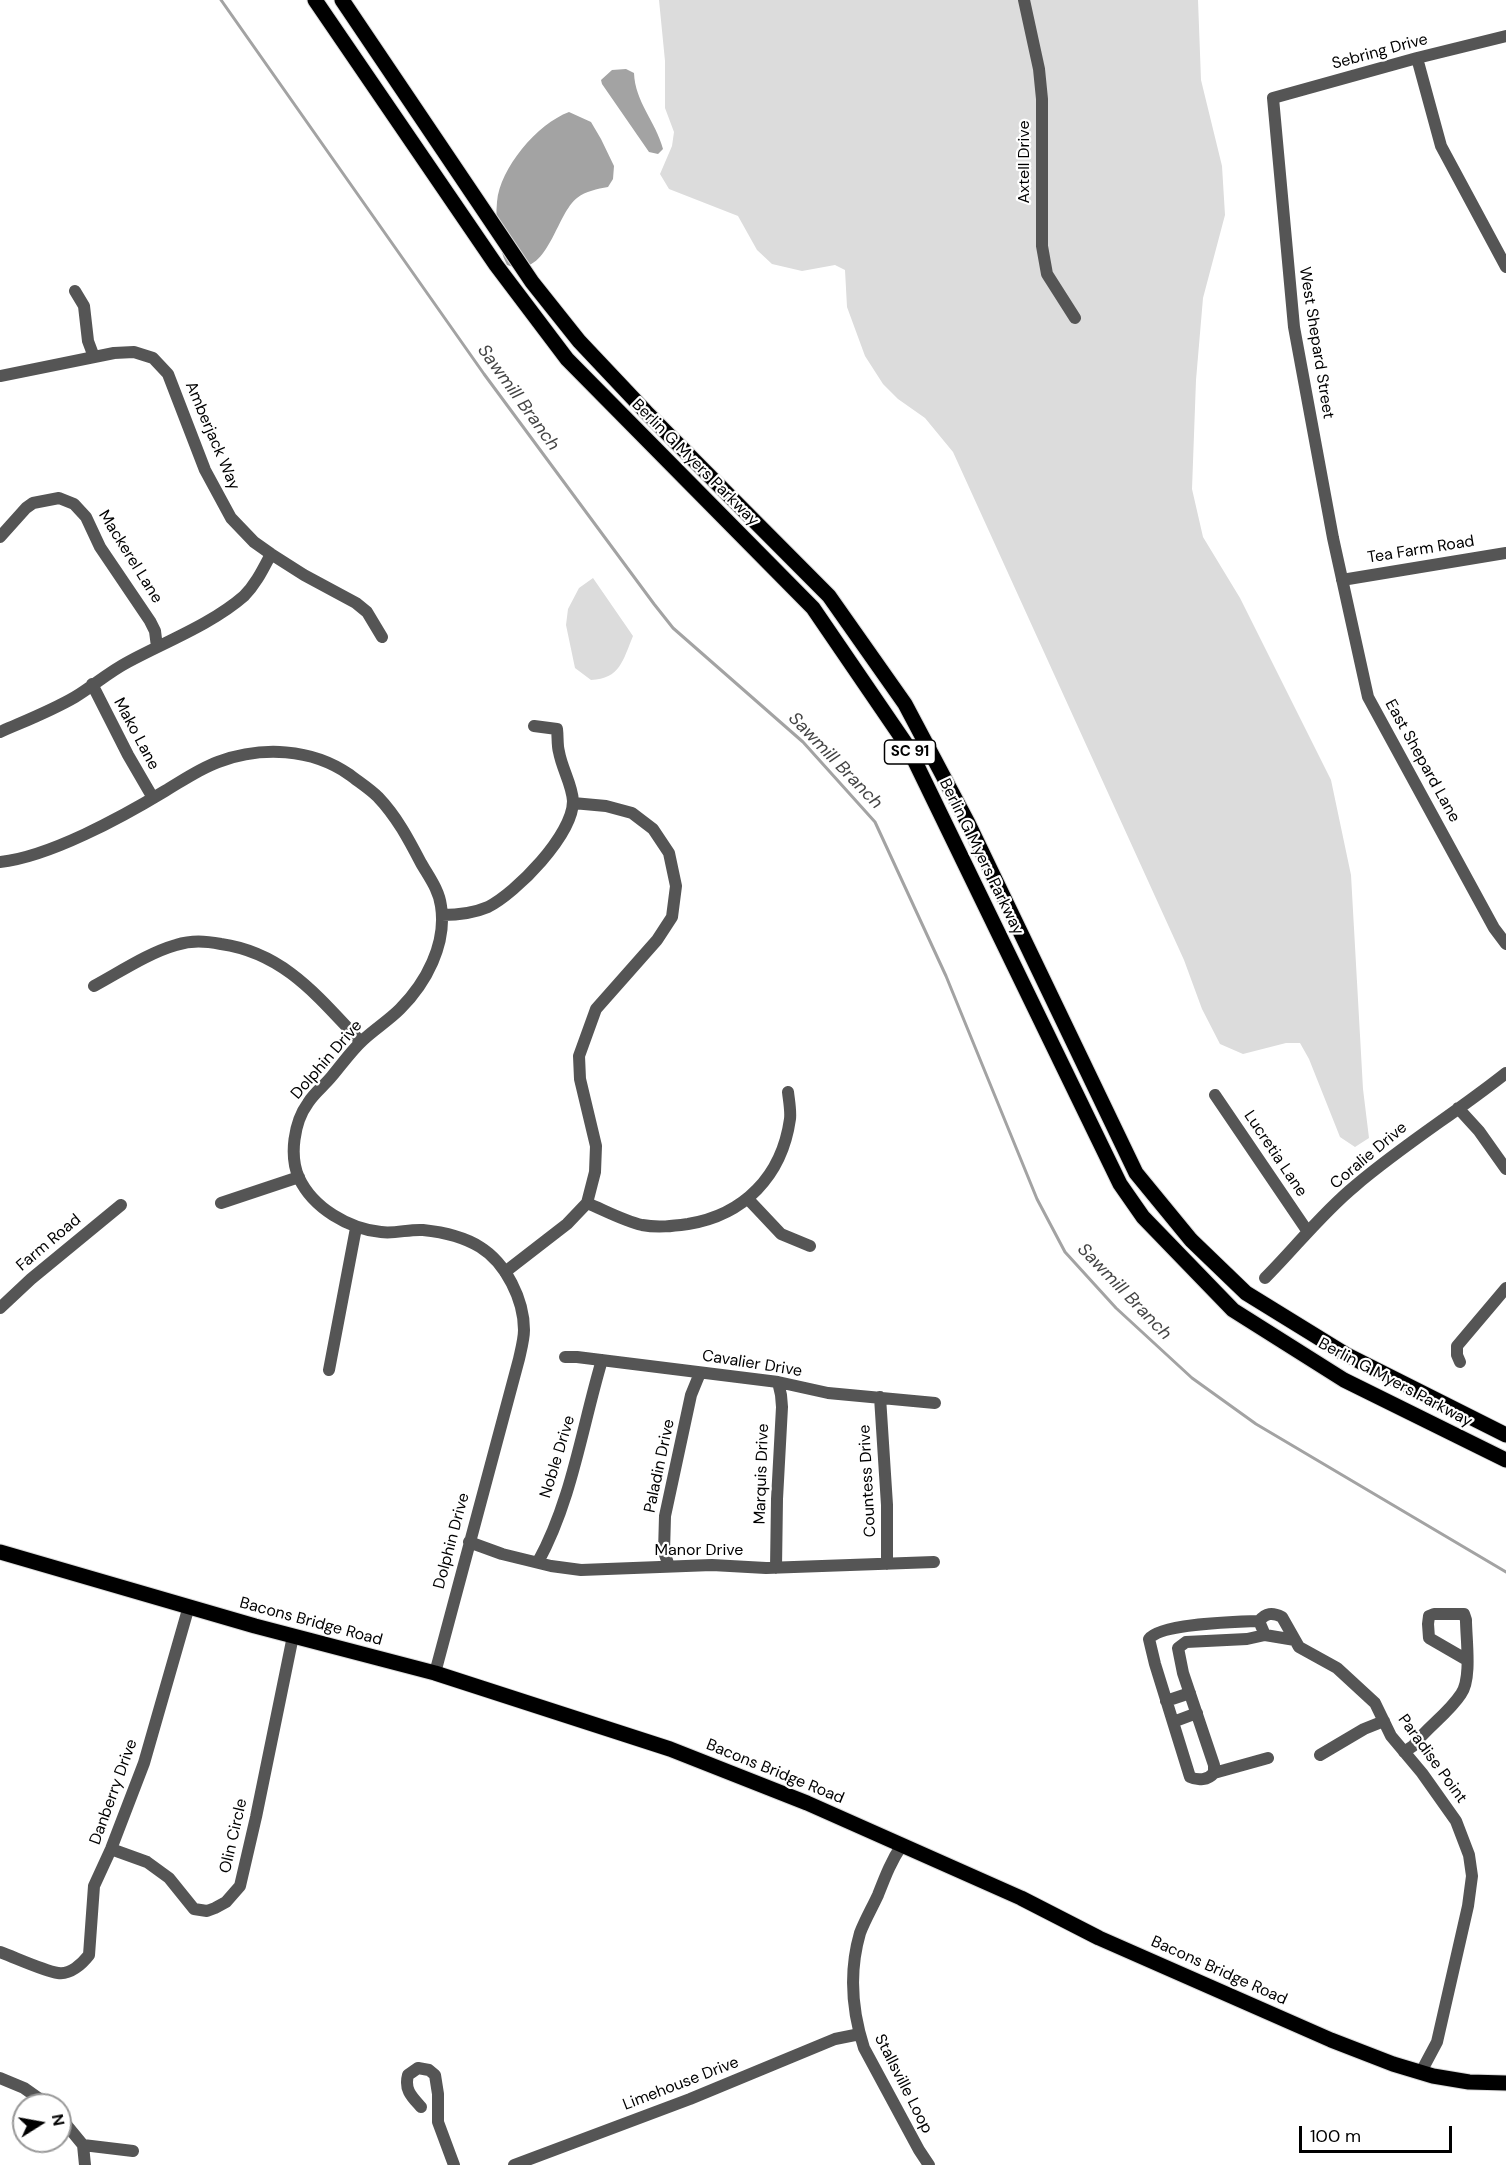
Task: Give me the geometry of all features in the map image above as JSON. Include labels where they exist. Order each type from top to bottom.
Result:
[{"type":"main road","name":"Berlin G Myers Parkway","points":[[315,0],[496,264],[567,359],[813,608],[908,747],[1120,1184],[1143,1217],[1233,1310],[1344,1380],[1506,1462]]},
{"type":"main road","name":"Berlin G Myers Parkway","points":[[342,0],[532,282],[579,341],[645,412],[829,596],[905,704],[968,823],[1136,1173],[1191,1240],[1246,1293],[1345,1354],[1506,1435]]},
{"type":"main road","points":[[390,109],[408,96]]},
{"type":"main road","points":[[1120,1184],[1136,1173]]},
{"type":"main road","points":[[1412,1387],[1506,1425]]},
{"type":"main road","name":"Bacons Bridge Road","points":[[2,1551],[293,1636],[435,1673],[670,1749],[799,1799],[1021,1898],[1099,1938],[1331,2040],[1421,2072],[1469,2082],[1506,2083]]},
{"type":"street","name":"Axtell Drive","points":[[1024,0],[1040,69],[1042,246],[1047,274],[1075,318]]},
{"type":"street","name":"Sebring Drive","points":[[1275,108],[1273,98],[1506,36]]},
{"type":"street","points":[[1417,58],[1441,146],[1506,267]]},
{"type":"street","name":"West Shepard Street","points":[[1275,108],[1294,327],[1342,580]]},
{"type":"street","points":[[75,291],[84,306],[88,341],[94,357]]},
{"type":"street","name":"Amberjack Way","points":[[0,376],[94,357],[134,352],[153,358],[161,365],[173,384],[188,428],[220,500],[238,527],[271,554],[356,603],[367,612],[382,636]]},
{"type":"street","name":"Mackerel Lane","points":[[0,537],[33,503],[59,498],[74,504],[86,516],[100,547],[150,621],[155,631],[157,647]]},
{"type":"street","name":"Tea Farm Road","points":[[1342,580],[1506,553]]},
{"type":"street","points":[[0,732],[47,712],[76,696],[110,672],[231,606],[261,575],[271,554]]},
{"type":"street","name":"East Shepard Lane","points":[[1342,580],[1368,697],[1494,928],[1506,945]]},
{"type":"street","name":"Mako Lane","points":[[92,684],[153,798]]},
{"type":"street","points":[[442,915],[459,915],[486,908],[509,894],[554,847],[565,827],[573,802],[559,752],[557,729],[534,726]]},
{"type":"street","name":"Dolphin Drive","points":[[0,862],[21,859],[100,827],[210,765],[248,754],[287,752],[330,763],[374,793],[404,831],[436,888],[442,915],[440,940],[435,956],[417,990],[399,1010],[361,1042],[307,1104],[297,1124],[293,1150],[298,1177],[314,1199],[334,1215],[356,1228],[384,1233],[421,1229],[452,1235],[482,1248],[505,1272],[519,1299],[524,1330],[519,1359],[435,1673]]},
{"type":"street","points":[[505,1272],[567,1224],[587,1203],[595,1172],[597,1146],[580,1079],[579,1056],[596,1009],[657,940],[672,917],[676,886],[669,853],[653,829],[632,813],[606,806],[573,802]]},
{"type":"street","points":[[94,986],[174,945],[195,940],[235,946],[266,956],[289,971],[317,995],[361,1042]]},
{"type":"street","name":"Coralie Drive","points":[[1265,1278],[1353,1187],[1398,1151],[1487,1089],[1506,1073]]},
{"type":"street","points":[[587,1203],[641,1225],[668,1227],[698,1222],[726,1213],[748,1199],[762,1186],[774,1167],[790,1118],[788,1092]]},
{"type":"street","name":"Lucretia Lane","points":[[1215,1095],[1308,1232]]},
{"type":"street","points":[[1458,1108],[1479,1131],[1506,1169]]},
{"type":"street","points":[[221,1203],[298,1177]]},
{"type":"street","points":[[748,1199],[781,1234],[810,1246]]},
{"type":"street","name":"Farm Road","points":[[0,1308],[121,1204]]},
{"type":"street","points":[[329,1370],[356,1228]]},
{"type":"street","points":[[1460,1362],[1456,1355],[1457,1346],[1506,1288]]},
{"type":"street","name":"Cavalier Drive","points":[[565,1357],[778,1382],[828,1393],[935,1402]]},
{"type":"street","name":"Noble Drive","points":[[538,1562],[551,1535],[566,1493],[602,1360]]},
{"type":"street","name":"Paladin Drive","points":[[669,1566],[664,1552],[665,1516],[691,1395],[700,1373]]},
{"type":"street","name":"Marquis Drive","points":[[776,1568],[782,1407],[782,1395],[778,1382]]},
{"type":"street","name":"Countess Drive","points":[[880,1397],[889,1550],[887,1564]]},
{"type":"street","name":"Manor Drive","points":[[469,1542],[502,1554],[551,1566],[581,1570],[712,1565],[776,1568],[934,1562]]},
{"type":"street","name":"Danberry Drive","points":[[0,1952],[59,1973],[72,1970],[89,1955],[94,1886],[111,1849],[154,1732],[173,1656],[189,1606]]},
{"type":"street","name":"Paradise Point","points":[[1259,1621],[1271,1613],[1282,1617],[1295,1640],[1305,1651],[1337,1668],[1376,1703],[1392,1736],[1456,1821],[1469,1855],[1472,1876],[1468,1903],[1437,2042],[1421,2072]]},
{"type":"street","points":[[1265,1635],[1259,1621],[1189,1626],[1152,1635],[1149,1644],[1190,1777],[1202,1780],[1211,1777],[1214,1773],[1268,1758]]},
{"type":"street","name":"Paradise Point","points":[[1190,1693],[1178,1652],[1181,1644],[1247,1639],[1265,1635],[1295,1640]]},
{"type":"street","name":"Olin Circle","points":[[111,1849],[147,1862],[169,1878],[194,1909],[207,1911],[215,1908],[226,1902],[240,1886],[293,1636]]},
{"type":"street","points":[[1404,1752],[1413,1746],[1462,1693],[1467,1678],[1467,1660]]},
{"type":"street","points":[[1166,1701],[1190,1693],[1214,1765],[1214,1773]]},
{"type":"street","points":[[1173,1722],[1197,1713]]},
{"type":"street","points":[[1320,1755],[1364,1729],[1384,1721]]},
{"type":"street","name":"Stallsville Loop","points":[[902,1845],[889,1867],[860,1934],[854,1962],[853,1991],[864,2048],[929,2165]]},
{"type":"street","name":"Limehouse Drive","points":[[514,2165],[690,2099],[835,2039],[860,2034]]},
{"type":"street","points":[[421,2107],[409,2093],[407,2087],[408,2075],[418,2068],[429,2070],[435,2075],[438,2087],[438,2122],[454,2165]]},
{"type":"street","points":[[0,2078],[31,2093]]},
{"type":"street","points":[[72,2132],[83,2145],[85,2165]]},
{"type":"street","points":[[83,2145],[134,2151]]},
{"type":"shaded area","points":[[659,0],[1198,0],[1201,80],[1222,166],[1225,215],[1203,298],[1196,380],[1192,489],[1203,537],[1240,598],[1331,780],[1351,875],[1363,1089],[1369,1138],[1355,1147],[1340,1137],[1309,1059],[1300,1043],[1286,1043],[1243,1054],[1220,1044],[1202,1009],[1184,960],[953,452],[925,418],[898,399],[883,384],[865,356],[847,307],[845,270],[835,265],[802,271],[772,264],[757,250],[738,216],[669,189],[660,174],[672,146],[674,132],[665,108],[665,61]]},
{"type":"shaded area","points":[[626,69],[634,73],[638,93],[660,139],[663,149],[658,154],[649,152],[602,84],[601,80],[612,70]]},
{"type":"shaded area","points":[[569,112],[591,122],[614,166],[613,179],[608,187],[588,192],[569,206],[549,244],[532,264],[521,267],[507,265],[499,243],[496,218],[497,202],[505,175],[533,137],[545,126]]},
{"type":"shaded area","points":[[593,578],[633,636],[619,667],[608,676],[591,680],[575,668],[566,625],[568,609],[579,588]]},
{"type":"waterway","name":"Sawmill Branch","points":[[221,0],[484,374],[673,628],[803,742],[875,822],[946,976],[1037,1199],[1065,1252],[1116,1308],[1192,1378],[1256,1424],[1506,1572]]}]
